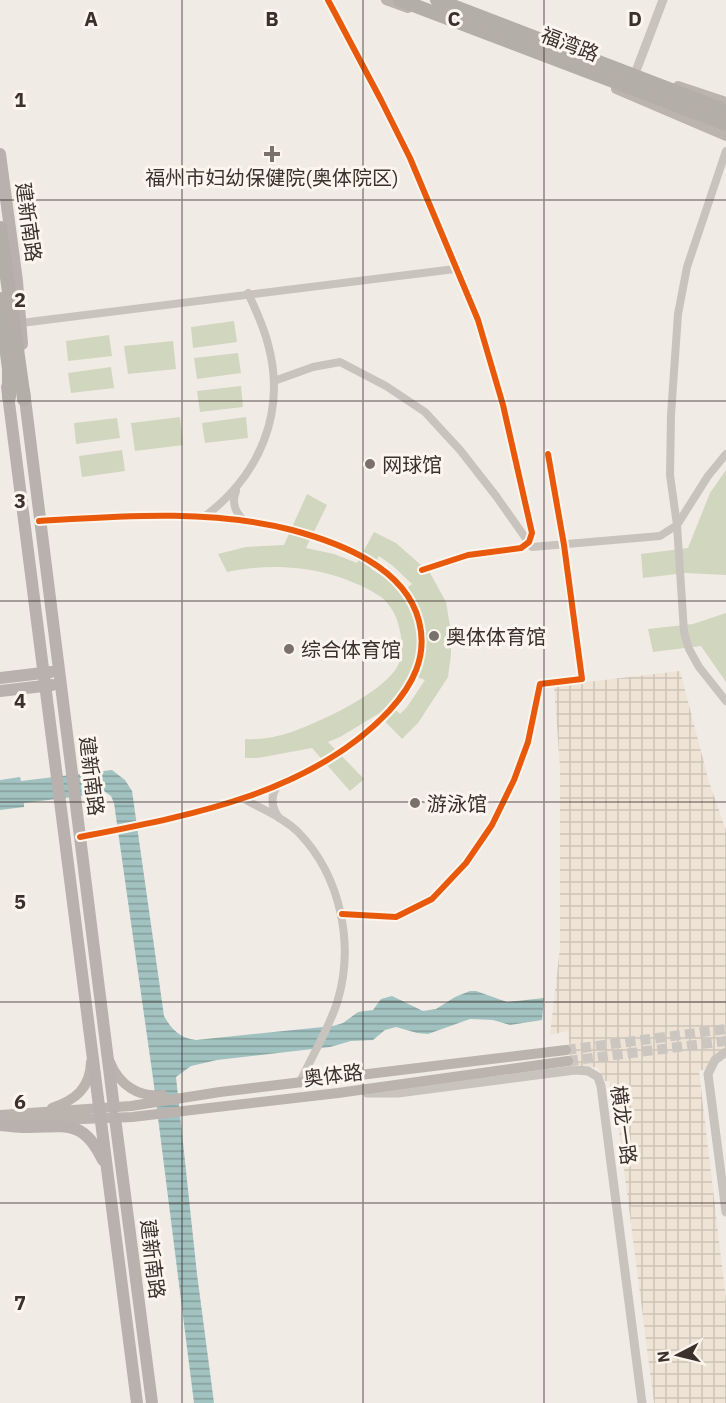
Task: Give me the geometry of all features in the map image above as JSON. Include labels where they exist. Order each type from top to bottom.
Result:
[{"type":"highway","name":"福湾路","points":[[400,0],[726,124]]},
{"type":"highway","name":"福湾路","points":[[437,0],[726,111]]},
{"type":"highway","points":[[0,228],[24,399]]},
{"type":"highway","points":[[0,299],[9,369],[9,397]]},
{"type":"main road","points":[[386,0],[608,86],[726,136]]},
{"type":"main road","points":[[450,0],[636,71],[726,102]]},
{"type":"main road","name":"建新南路","points":[[0,154],[21,323],[24,399],[152,1403]]},
{"type":"main road","name":"建新南路","points":[[0,351],[9,397],[137,1403]]},
{"type":"main road","points":[[0,691],[59,677]]},
{"type":"main road","points":[[0,678],[45,679]]},
{"type":"main road","points":[[41,1112],[69,1102],[85,1085],[91,1065],[90,1026]]},
{"type":"main road","name":"奥体路","points":[[101,1113],[115,1113],[338,1093],[567,1055],[220,1092],[115,1113]]},
{"type":"main road","points":[[108,1057],[120,1079],[139,1093],[154,1096],[220,1092]]},
{"type":"main road","points":[[0,1115],[41,1112],[101,1113]]},
{"type":"main road","points":[[0,1124],[101,1113]]},
{"type":"main road","points":[[0,1124],[24,1127],[61,1125],[72,1127],[93,1142],[108,1172]]},
{"type":"street","points":[[328,0],[410,158],[478,320],[503,405],[532,533],[529,542],[521,548],[468,555],[422,570]]},
{"type":"street","points":[[636,71],[663,0]]},
{"type":"street","points":[[726,151],[687,267],[678,314],[671,415],[670,475],[686,640],[699,667],[726,701]]},
{"type":"street","points":[[21,323],[455,269]]},
{"type":"street","points":[[245,522],[235,507],[234,495],[252,468],[266,436],[271,415],[274,381],[268,344],[248,293]]},
{"type":"street","points":[[274,381],[313,367],[340,362],[386,386],[425,412],[460,450],[496,495],[532,547],[537,548],[660,536],[676,525],[701,486],[726,454]]},
{"type":"street","points":[[342,914],[396,917],[432,899],[466,863],[492,825],[514,780],[528,742],[540,684],[582,679],[564,545],[548,454]]},
{"type":"street","points":[[204,517],[238,487]]},
{"type":"street","points":[[39,521],[135,515],[204,517],[245,522],[303,534],[366,559],[385,573],[402,588],[415,607],[421,630],[421,652],[416,674],[396,704],[380,721],[354,742],[303,773],[243,798],[154,822],[80,837]]},
{"type":"street","points":[[280,784],[274,792],[272,802],[280,819]]},
{"type":"street","points":[[243,798],[280,819],[298,833],[319,861],[331,883],[342,914],[345,961],[340,990],[331,1018],[300,1082]]},
{"type":"street","points":[[726,1052],[714,1060],[708,1074],[726,1212]]},
{"type":"street","name":"横龙一路","points":[[338,1093],[398,1093],[580,1070],[598,1077],[642,1403]]},
{"type":"green space","points":[[234,321],[237,342],[193,348],[191,327]]},
{"type":"green space","points":[[109,335],[112,356],[68,361],[66,341]]},
{"type":"green space","points":[[173,341],[176,369],[128,374],[124,346]]},
{"type":"green space","points":[[238,353],[241,373],[197,379],[194,358]]},
{"type":"green space","points":[[111,367],[114,388],[71,393],[68,373]]},
{"type":"green space","points":[[241,386],[243,407],[200,412],[197,391]]},
{"type":"green space","points":[[180,417],[183,445],[135,451],[131,423]]},
{"type":"green space","points":[[246,417],[248,438],[205,443],[202,423]]},
{"type":"green space","points":[[117,418],[120,438],[76,444],[74,423]]},
{"type":"green space","points":[[122,450],[125,471],[82,477],[79,456]]},
{"type":"green space","points":[[726,470],[726,575],[685,573],[643,578],[641,554],[688,548],[710,493]]},
{"type":"green space","points":[[307,494],[327,505],[306,548],[334,554],[357,563],[374,532],[396,543],[430,573],[446,602],[451,632],[448,677],[418,723],[402,739],[378,714],[328,742],[364,779],[350,791],[312,748],[258,758],[245,758],[245,739],[267,738],[298,730],[346,708],[387,679],[399,663],[402,654],[400,632],[393,610],[381,597],[364,587],[326,573],[286,567],[227,572],[218,554],[246,547],[284,545]],"holes":[[[379,556],[393,566],[412,584],[401,593],[385,577],[371,569]],[[412,675],[425,680],[400,714],[389,703],[400,693]]]},
{"type":"green space","points":[[726,613],[726,682],[701,646],[653,652],[648,629],[693,624]]},
{"type":"shaded area","points":[[680,671],[709,782],[726,830],[726,1048],[712,1057],[706,1069],[699,1071],[726,1300],[726,1403],[654,1403],[614,1091],[611,1091],[609,1081],[605,1081],[597,1067],[572,1068],[568,1031],[550,1035],[560,948],[560,767],[554,686]]},
{"type":"water","points":[[112,770],[125,780],[132,791],[164,1016],[173,1029],[181,1035],[196,1040],[333,1026],[343,1023],[358,1012],[373,1010],[381,999],[392,996],[423,1011],[436,1009],[470,991],[507,1002],[544,998],[542,1020],[510,1025],[493,1020],[470,1019],[428,1034],[396,1027],[385,1030],[373,1040],[351,1041],[330,1047],[217,1060],[191,1066],[176,1077],[197,1274],[214,1403],[194,1403],[153,1078],[114,803],[111,796],[104,791],[24,803],[24,807],[0,810],[0,780],[20,777],[21,781]]},
{"type":"tunnel","points":[[566,1050],[726,1029]]},
{"type":"tunnel","points":[[568,1061],[726,1041]]},
{"type":"cycle path","points":[[328,0],[410,158],[478,320],[503,405],[532,533],[529,542],[521,548],[468,555],[422,570]]},
{"type":"cycle path","points":[[342,914],[396,917],[432,899],[466,863],[492,825],[514,780],[528,742],[540,684],[582,679],[564,545],[548,454]]},
{"type":"cycle path","points":[[39,521],[134,516],[198,517],[261,523],[311,535],[350,550],[385,572],[400,586],[411,602],[419,621],[421,634],[420,658],[411,680],[398,701],[358,739],[323,763],[285,782],[205,810],[80,837]]},
{"type":"place","name":"福州市妇幼保健院(奥体院区)","points":[[272,154]]},
{"type":"place","name":"网球馆","points":[[370,464]]},
{"type":"place","name":"奥体体育馆","points":[[434,636]]},
{"type":"place","name":"综合体育馆","points":[[289,649]]},
{"type":"place","name":"游泳馆","points":[[415,803]]}]
